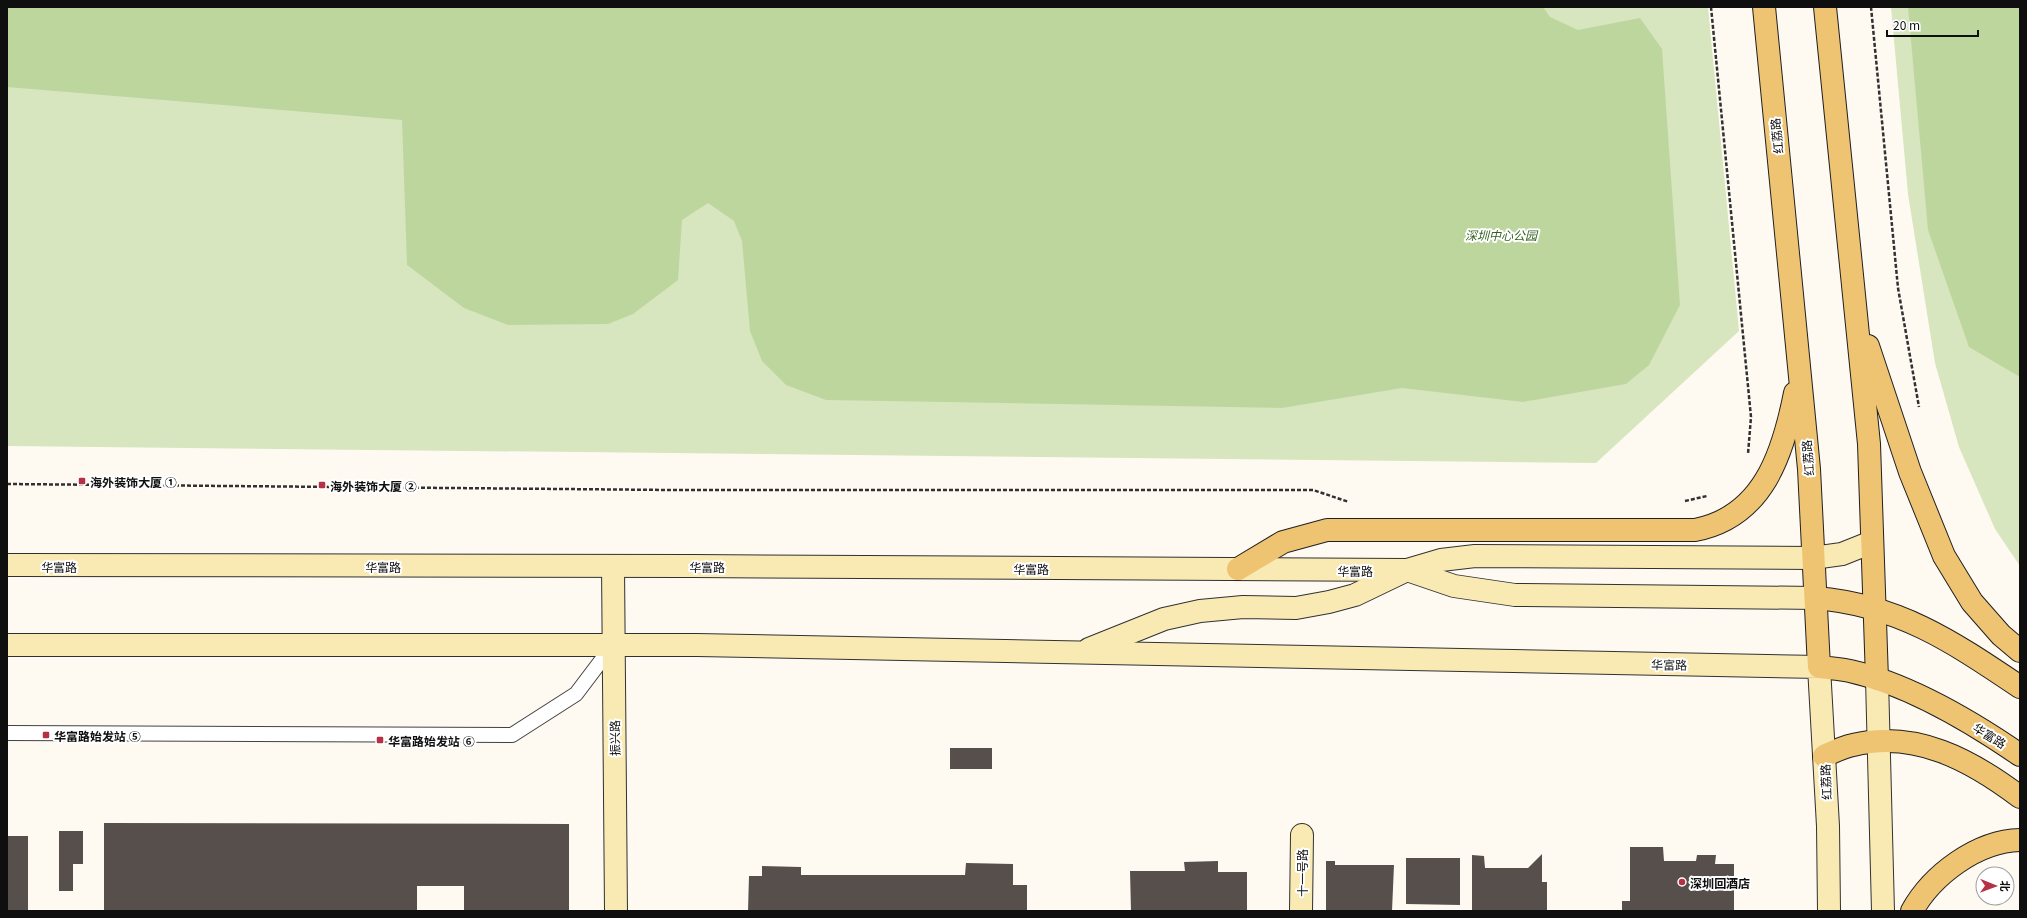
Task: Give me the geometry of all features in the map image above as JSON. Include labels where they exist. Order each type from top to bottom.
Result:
[{"type":"main road","name":"红荔路","points":[[1764,7],[1809,469],[1828,826],[1829,911]]},
{"type":"main road","points":[[1825,7],[1869,444],[1883,911]]},
{"type":"main road","points":[[1855,305],[1910,472],[1944,556],[1972,602],[2001,635],[2020,651]]},
{"type":"main road","points":[[1238,569],[1282,542],[1327,530],[1695,530],[1713,526],[1728,519],[1752,500],[1768,476],[1779,452],[1789,422],[1799,372]]},
{"type":"main road","name":"华富路","points":[[1081,653],[1164,619],[1200,610],[1243,607],[1296,608],[1355,596],[1407,570],[1441,560],[1475,556],[1813,558],[1842,554],[1872,542]]},
{"type":"main road","name":"华富路","points":[[7,566],[613,566],[1407,570],[1454,586],[1515,595],[1816,598],[1844,601],[1874,608],[1910,621],[1944,638],[2020,688]]},
{"type":"main road","name":"振兴路","points":[[613,566],[616,911]]},
{"type":"main road","name":"华富路","points":[[7,645],[613,645],[1820,667],[1850,671],[1877,679],[1958,716],[2020,755]]},
{"type":"main road","points":[[1824,756],[1852,745],[1879,741],[1911,742],[1938,749],[1967,761],[1996,779],[2020,797]]},
{"type":"main road","name":"十一号路","points":[[1301,911],[1302,835]]},
{"type":"main road","points":[[1912,911],[1919,899],[1946,871],[1973,853],[2005,840],[2020,840]]},
{"type":"lane","points":[[7,733],[512,735],[576,694],[613,645]]},
{"type":"path","points":[[1711,7],[1751,417],[1747,456]]},
{"type":"path","points":[[1872,7],[1898,288],[1920,410]]},
{"type":"path","points":[[7,484],[672,490],[1313,490],[1350,502]]},
{"type":"path","points":[[1680,502],[1709,496]]},
{"type":"green space","name":"深圳中心公园","points":[[7,7],[1708,7],[1739,331],[1596,463],[7,446]]},
{"type":"green space","name":"深圳中心公园","points":[[7,7],[1543,7],[1550,17],[1578,30],[1640,18],[1662,49],[1680,305],[1649,365],[1626,384],[1523,402],[1402,388],[1282,408],[826,400],[786,385],[762,361],[750,331],[742,241],[734,221],[708,203],[682,220],[678,280],[633,314],[608,324],[508,325],[464,308],[407,265],[402,120],[7,87]]},
{"type":"green space","points":[[1891,7],[2020,7],[2020,566],[1995,529],[1959,447],[1935,363],[1908,194]]},
{"type":"green space","points":[[1908,7],[2020,7],[2020,377],[1969,347],[1928,230]]},
{"type":"building","points":[[950,748],[992,748],[992,769],[950,769]]},
{"type":"building","points":[[104,823],[569,824],[569,911],[464,911],[464,886],[417,886],[417,911],[104,911]]},
{"type":"building","points":[[59,831],[83,831],[83,864],[73,864],[73,891],[59,891]]},
{"type":"building","points":[[7,836],[28,836],[28,911],[7,911]]},
{"type":"building","name":"深圳回酒店","points":[[1630,847],[1663,847],[1664,861],[1696,861],[1697,855],[1716,855],[1715,864],[1734,864],[1734,911],[1622,911],[1622,901],[1630,901]]},
{"type":"building","points":[[1542,854],[1542,882],[1547,882],[1547,911],[1472,911],[1472,855],[1484,856],[1485,868],[1528,868]]},
{"type":"building","points":[[1406,858],[1460,858],[1460,905],[1406,904]]},
{"type":"building","points":[[1218,861],[1218,872],[1247,872],[1247,911],[1131,911],[1130,871],[1185,871],[1184,862]]},
{"type":"building","points":[[1326,861],[1335,861],[1335,865],[1394,865],[1392,911],[1326,911]]},
{"type":"building","points":[[966,863],[1013,864],[1013,885],[1027,885],[1027,911],[748,911],[749,876],[762,876],[762,866],[801,867],[801,875],[965,875]]},
{"type":"place","name":"海外装饰大厦 ①","points":[[82,481]]},
{"type":"place","name":"海外装饰大厦 ②","points":[[322,485]]},
{"type":"place","name":"华富路始发站 ⑤","points":[[46,735]]},
{"type":"place","name":"华富路始发站 ⑥","points":[[380,740]]},
{"type":"place","name":"深圳回酒店","points":[[1682,882]]}]
